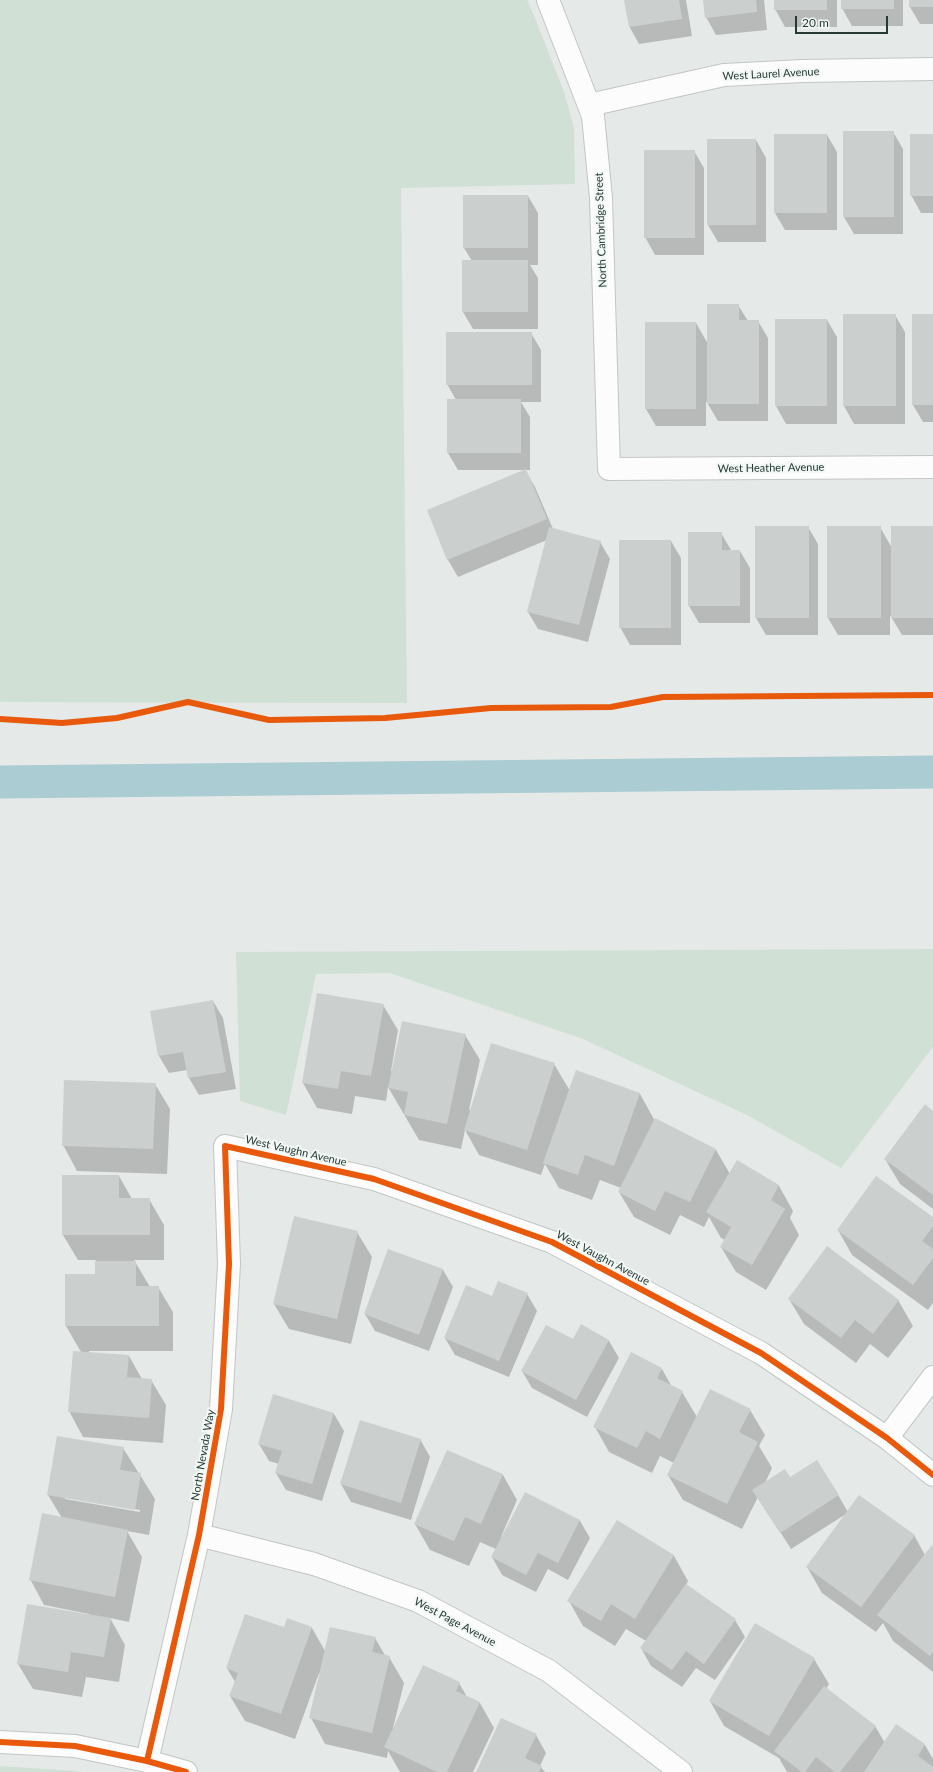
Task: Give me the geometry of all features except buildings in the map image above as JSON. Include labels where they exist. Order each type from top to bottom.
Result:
[{"type":"street","name":"North Cambridge Street","points":[[548,0],[593,116],[601,198],[609,470]]},
{"type":"street","name":"West Laurel Avenue","points":[[589,105],[724,75],[802,71],[933,69]]},
{"type":"street","name":"West Heather Avenue","points":[[609,470],[933,467]]},
{"type":"street","name":"West Vaughn Avenue","points":[[225,1146],[374,1179],[552,1242],[761,1353],[887,1438],[933,1475]]},
{"type":"street","name":"North Nevada Way","points":[[147,1761],[199,1535],[221,1409],[229,1264],[225,1146]]},
{"type":"street","points":[[887,1438],[933,1377]]},
{"type":"street","name":"West Page Avenue","points":[[199,1535],[314,1564],[418,1601],[549,1672],[680,1772]]},
{"type":"street","points":[[0,1742],[74,1746],[147,1761],[186,1772]]},
{"type":"green space","points":[[0,0],[527,0],[564,92],[574,128],[575,184],[401,188],[407,703],[0,702]]},
{"type":"green space","points":[[933,949],[933,1047],[841,1168],[749,1116],[583,1039],[390,973],[316,974],[286,1115],[240,1101],[236,952]]},
{"type":"green space","points":[[0,1766],[76,1771],[82,1772],[0,1772]]},
{"type":"waterway","points":[[0,782],[933,772]]},
{"type":"cycle path","points":[[0,719],[62,723],[117,718],[188,702],[269,720],[385,718],[491,708],[611,707],[663,697],[933,695]]},
{"type":"cycle path","points":[[147,1761],[199,1535],[221,1409],[229,1264],[225,1146],[374,1179],[552,1242],[761,1353],[887,1438],[933,1475]]},
{"type":"cycle path","points":[[0,1742],[75,1746],[147,1761],[186,1772]]}]
